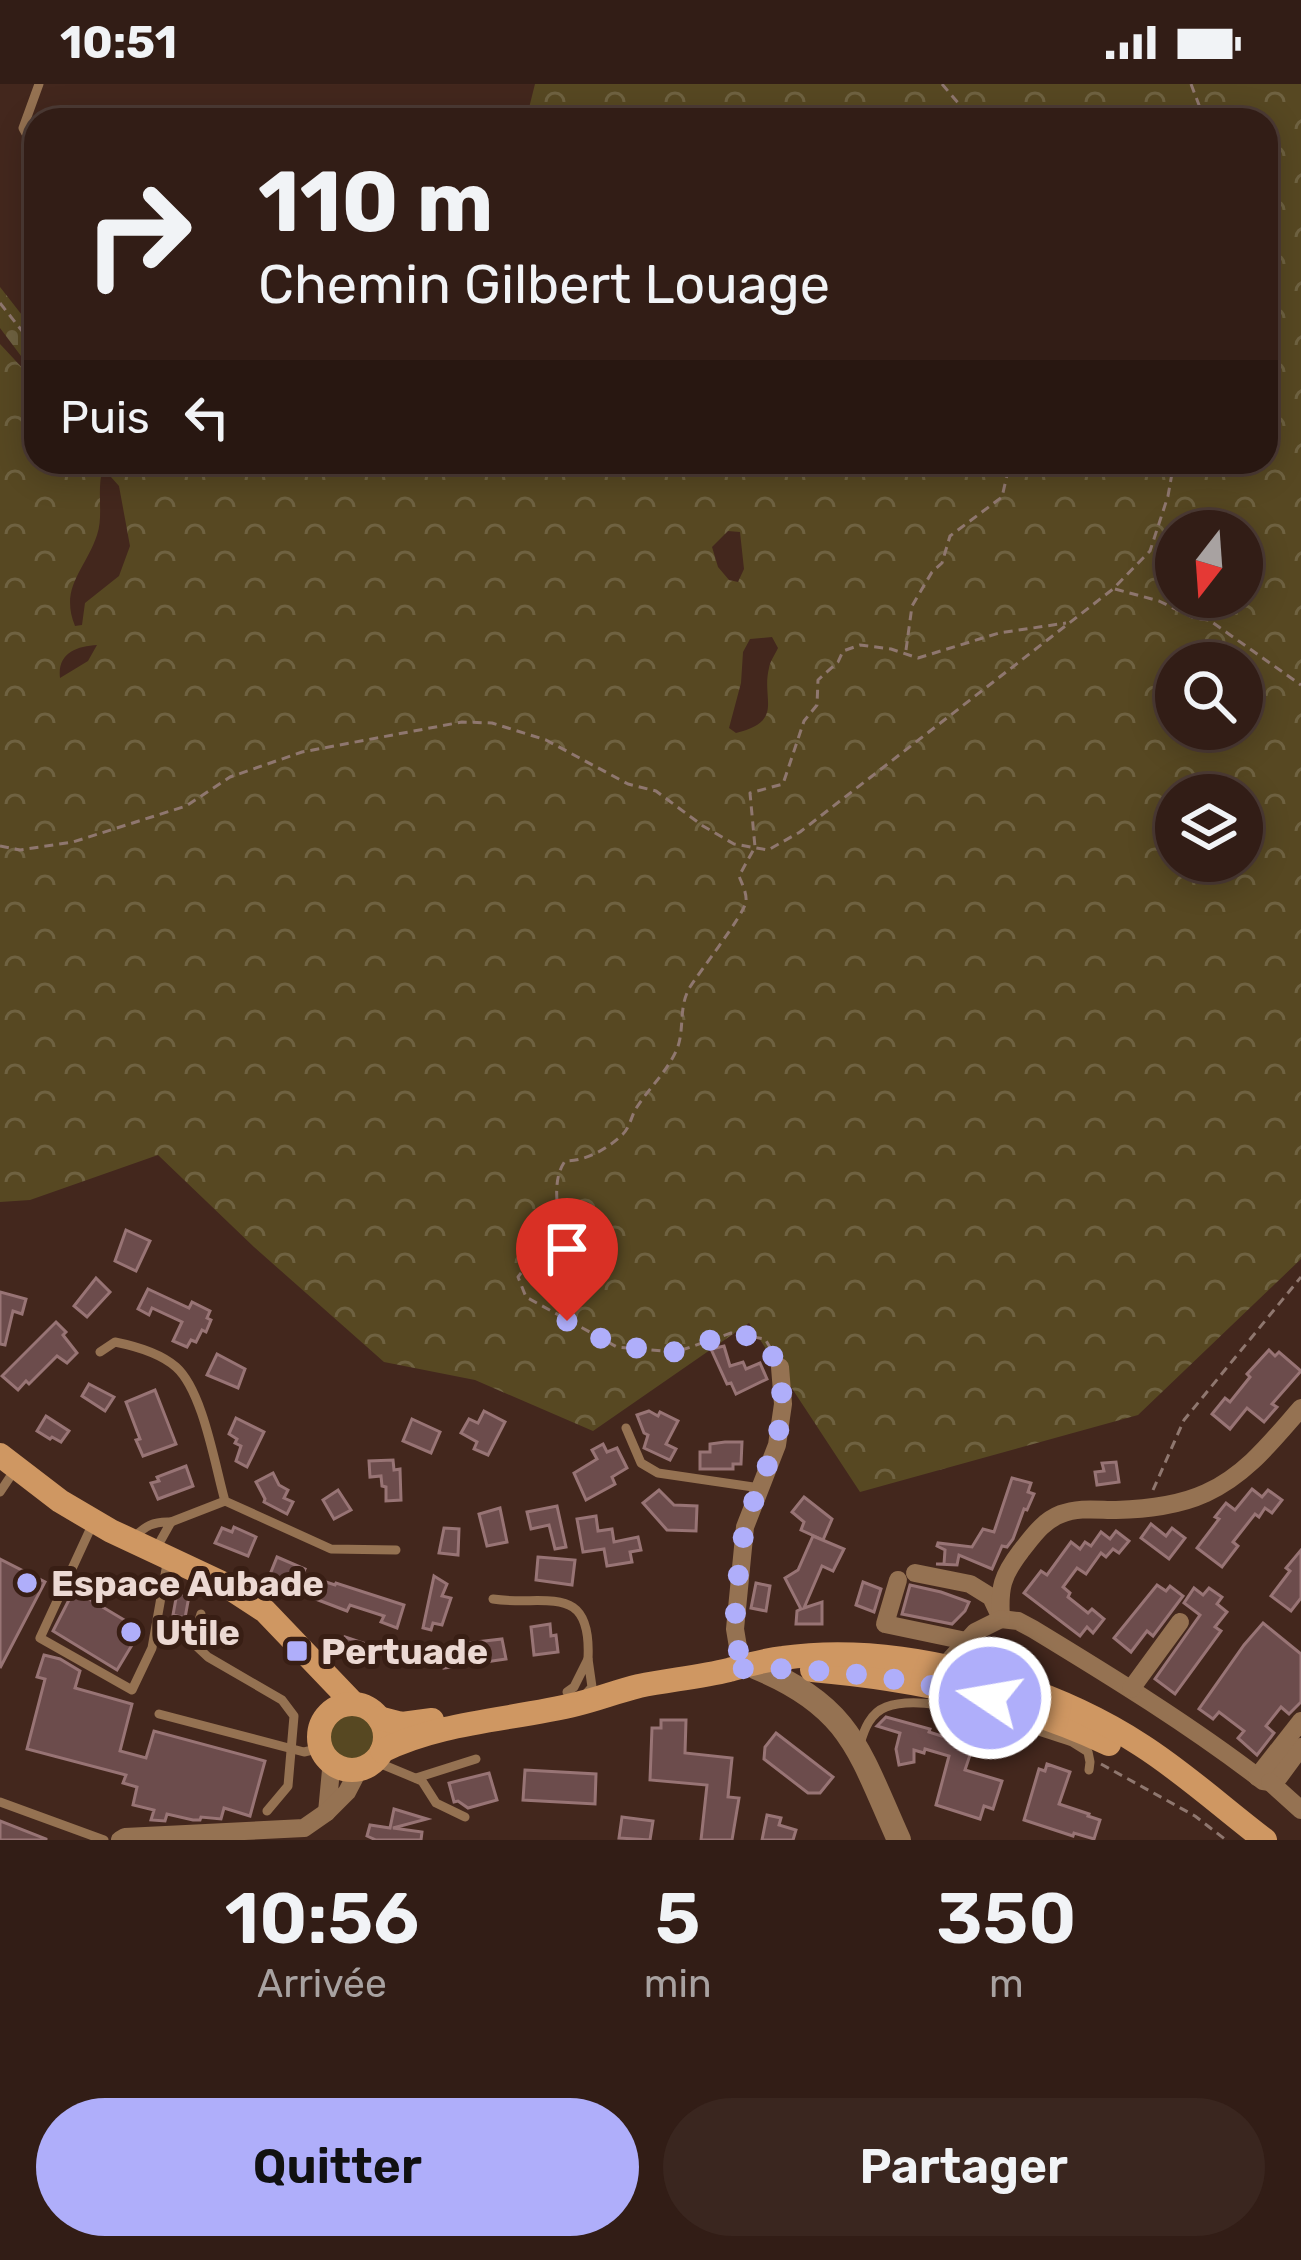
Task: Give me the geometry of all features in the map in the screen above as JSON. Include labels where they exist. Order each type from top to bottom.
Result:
[{"type":"main road","points":[[8,1461],[76,1519],[245,1597],[280,1625],[354,1704]]},
{"type":"main road","points":[[280,1625],[319,1683],[326,1718]]},
{"type":"main road","points":[[579,1694],[404,1740],[372,1760],[342,1768],[324,1753],[320,1732],[338,1707],[354,1704],[380,1718],[419,1723],[579,1694],[821,1655],[890,1658],[947,1668],[1078,1711],[1140,1744],[1265,1840]]},
{"type":"main road","points":[[743,1668],[839,1672],[990,1698],[1092,1736],[1202,1791]]},
{"type":"main road","points":[[372,1760],[385,1734],[380,1718]]},
{"type":"street","points":[[780,1367],[783,1404],[777,1445],[745,1527],[735,1629],[743,1668],[789,1682],[840,1722],[899,1840]]},
{"type":"street","points":[[1001,1619],[1005,1573],[1040,1527],[1060,1514],[1082,1509],[1145,1508],[1202,1496],[1252,1463],[1301,1408]]},
{"type":"street","points":[[966,1641],[885,1624],[907,1576],[970,1585],[991,1597],[1001,1619]]},
{"type":"street","points":[[947,1668],[966,1641],[988,1624],[1001,1619],[1018,1621],[1219,1747],[1301,1810]]},
{"type":"street","points":[[1131,1689],[1180,1622]]},
{"type":"street","points":[[1264,1780],[1301,1721]]},
{"type":"street","points":[[1264,1780],[1279,1777],[1301,1747]]},
{"type":"street","points":[[324,1753],[331,1770],[327,1812]]},
{"type":"street","points":[[120,1840],[303,1834],[372,1760]]},
{"type":"lane","points":[[100,1352],[115,1342],[128,1344],[177,1368],[204,1420],[225,1501]]},
{"type":"lane","points":[[626,1428],[641,1463],[658,1473],[760,1488]]},
{"type":"lane","points":[[0,1492],[8,1461]]},
{"type":"lane","points":[[76,1519],[40,1638],[132,1690],[152,1648],[151,1550],[142,1528],[225,1501],[331,1549],[396,1550]]},
{"type":"lane","points":[[151,1550],[171,1522]]},
{"type":"lane","points":[[493,1599],[560,1599],[577,1609],[586,1624],[587,1659],[579,1694]]},
{"type":"lane","points":[[201,1614],[192,1642],[208,1657],[282,1700],[294,1716],[288,1786],[267,1811]]},
{"type":"lane","points":[[579,1694],[574,1687],[587,1659]]},
{"type":"lane","points":[[858,1750],[871,1718],[885,1707],[917,1703],[1004,1720],[1072,1742],[1088,1752],[1088,1770]]},
{"type":"lane","points":[[159,1714],[304,1752],[324,1753]]},
{"type":"lane","points":[[416,1778],[476,1759]]},
{"type":"lane","points":[[372,1760],[416,1778],[429,1788],[436,1803],[465,1817]]},
{"type":"lane","points":[[0,1802],[104,1840]]},
{"type":"path","points":[[942,84],[958,108]]},
{"type":"path","points":[[0,303],[24,333]]},
{"type":"path","points":[[906,654],[912,606],[942,563],[950,536],[1001,497],[1007,474]]},
{"type":"path","points":[[0,846],[20,850],[73,842],[186,806],[230,778],[302,752],[462,722],[492,723],[546,740],[628,784],[656,791],[734,844],[768,850],[800,832],[1113,589],[1150,551],[1172,474]]},
{"type":"path","points":[[1113,589],[1209,620],[1301,685]]},
{"type":"path","points":[[780,1367],[765,1339],[731,1333],[676,1352],[616,1346],[526,1298],[518,1277],[536,1256],[560,1248],[556,1174],[565,1161],[588,1159],[624,1133],[679,1045],[680,1014],[690,988],[744,908],[747,897],[739,876],[755,848],[750,793],[783,784],[804,721],[818,705],[818,680],[843,651],[860,645],[918,658],[999,633],[1071,622]]},
{"type":"path","points":[[1145,1508],[1184,1420],[1301,1277]]},
{"type":"path","points":[[1089,1757],[1195,1816],[1226,1840]]},
{"type":"green space","points":[[535,84],[1301,84],[1301,1259],[1138,1415],[860,1492],[749,1323],[593,1431],[475,1380],[384,1362],[158,1155],[30,1200],[0,1202],[0,344],[24,370],[24,474],[102,474],[97,535],[70,600],[75,626],[82,625],[85,603],[119,576],[130,546],[119,486],[108,474],[1278,474],[1278,108],[529,108]],"holes":[[[728,531],[740,532],[744,569],[738,582],[729,580],[718,567],[712,547]],[[772,637],[778,648],[767,679],[766,716],[736,733],[729,728],[741,683],[743,652],[750,639]],[[97,645],[88,661],[60,678],[65,657]]]},
{"type":"green space","points":[[0,287],[24,318],[24,360],[0,328]]},
{"type":"green space","points":[[352,1704],[375,1713],[384,1736],[375,1759],[352,1768],[329,1759],[320,1736],[329,1713]]},
{"type":"building","points":[[126,1230],[150,1241],[136,1271],[115,1261]]},
{"type":"building","points":[[96,1278],[110,1292],[87,1317],[74,1306]]},
{"type":"building","points":[[148,1289],[189,1308],[192,1302],[210,1311],[206,1332],[202,1330],[187,1347],[173,1341],[182,1322],[152,1308],[149,1315],[138,1309]]},
{"type":"building","points":[[0,1292],[26,1299],[22,1314],[13,1311],[5,1345],[0,1344]]},
{"type":"building","points":[[56,1322],[77,1353],[67,1363],[57,1356],[18,1390],[2,1376]]},
{"type":"building","points":[[724,1346],[730,1366],[743,1362],[746,1369],[760,1363],[767,1379],[736,1394],[711,1349]]},
{"type":"building","points":[[1269,1350],[1275,1356],[1279,1352],[1301,1371],[1272,1404],[1277,1407],[1264,1422],[1247,1408],[1230,1429],[1212,1414],[1225,1398],[1230,1402]]},
{"type":"building","points":[[217,1354],[245,1369],[238,1388],[207,1375]]},
{"type":"building","points":[[89,1384],[114,1397],[105,1411],[82,1396]]},
{"type":"building","points":[[155,1390],[176,1444],[143,1456],[126,1402]]},
{"type":"building","points":[[484,1411],[505,1422],[488,1455],[474,1449],[477,1442],[461,1433],[469,1419],[478,1423]]},
{"type":"building","points":[[649,1411],[678,1421],[666,1444],[676,1449],[670,1460],[644,1448],[648,1435],[637,1415]]},
{"type":"building","points":[[46,1416],[69,1431],[61,1442],[37,1431]]},
{"type":"building","points":[[236,1418],[264,1432],[247,1467],[236,1461],[241,1446],[229,1434]]},
{"type":"building","points":[[412,1419],[440,1432],[431,1453],[403,1441]]},
{"type":"building","points":[[742,1442],[741,1464],[733,1464],[733,1469],[700,1469],[700,1452],[710,1452],[710,1444]]},
{"type":"building","points":[[603,1444],[607,1452],[617,1448],[627,1468],[612,1477],[615,1484],[586,1500],[574,1473],[597,1459],[592,1450]]},
{"type":"building","points":[[393,1460],[394,1470],[400,1469],[401,1500],[386,1501],[386,1487],[381,1476],[370,1477],[369,1461]]},
{"type":"building","points":[[1116,1462],[1119,1482],[1097,1485],[1095,1472],[1104,1471],[1102,1463]]},
{"type":"building","points":[[186,1466],[193,1486],[158,1499],[151,1483]]},
{"type":"building","points":[[273,1473],[288,1490],[284,1498],[293,1502],[287,1514],[264,1502],[256,1482]]},
{"type":"building","points":[[1012,1478],[1031,1483],[1028,1492],[1034,1494],[1013,1539],[1002,1546],[992,1569],[959,1555],[957,1565],[936,1564],[944,1564],[945,1550],[938,1543],[972,1547],[983,1529],[994,1532]]},
{"type":"building","points":[[1252,1489],[1262,1497],[1268,1490],[1282,1500],[1272,1513],[1265,1508],[1259,1517],[1255,1514],[1233,1542],[1238,1546],[1222,1567],[1197,1548],[1226,1503],[1235,1510]]},
{"type":"building","points":[[338,1490],[351,1510],[334,1519],[323,1500]]},
{"type":"building","points":[[659,1490],[674,1505],[697,1506],[696,1531],[667,1530],[643,1503]]},
{"type":"building","points":[[804,1497],[832,1519],[823,1540],[801,1530],[804,1522],[792,1512]]},
{"type":"building","points":[[557,1506],[566,1547],[555,1549],[549,1525],[531,1529],[527,1512]]},
{"type":"building","points":[[500,1508],[507,1542],[487,1546],[479,1514]]},
{"type":"building","points":[[596,1516],[598,1531],[612,1529],[614,1542],[638,1537],[641,1550],[630,1552],[632,1562],[607,1566],[604,1549],[583,1552],[577,1519]]},
{"type":"building","points":[[1151,1524],[1166,1536],[1172,1528],[1185,1538],[1169,1559],[1141,1538]]},
{"type":"building","points":[[234,1527],[256,1537],[248,1556],[215,1543],[222,1528],[232,1532]]},
{"type":"building","points":[[444,1528],[459,1529],[458,1555],[439,1553]]},
{"type":"building","points":[[1116,1531],[1129,1541],[1119,1553],[1113,1549],[1106,1557],[1101,1553],[1086,1574],[1077,1568],[1063,1587],[1088,1613],[1092,1609],[1104,1619],[1093,1633],[1087,1627],[1080,1636],[1024,1593],[1041,1571],[1047,1575],[1071,1542],[1080,1549],[1085,1542],[1091,1546],[1101,1532],[1110,1539]]},
{"type":"building","points":[[813,1536],[844,1549],[833,1571],[822,1566],[804,1608],[822,1602],[822,1624],[796,1624],[801,1609],[785,1578],[798,1570]]},
{"type":"building","points":[[1301,1550],[1301,1598],[1291,1611],[1271,1596]]},
{"type":"building","points":[[277,1557],[305,1569],[296,1588],[269,1577]]},
{"type":"building","points":[[538,1557],[575,1560],[572,1585],[536,1580]]},
{"type":"building","points":[[0,1559],[45,1582],[0,1668]]},
{"type":"building","points":[[434,1576],[447,1584],[442,1596],[451,1598],[442,1625],[433,1623],[431,1630],[423,1628]]},
{"type":"building","points":[[326,1582],[404,1605],[397,1628],[381,1622],[384,1616],[350,1605],[347,1611],[313,1598],[317,1585],[324,1587]]},
{"type":"building","points":[[863,1582],[881,1589],[874,1612],[856,1605]]},
{"type":"building","points":[[756,1583],[770,1586],[766,1611],[751,1608]]},
{"type":"building","points":[[910,1585],[969,1602],[952,1624],[902,1614]]},
{"type":"building","points":[[1157,1585],[1166,1591],[1170,1586],[1183,1596],[1153,1636],[1147,1631],[1131,1652],[1114,1638]]},
{"type":"building","points":[[1194,1588],[1203,1595],[1209,1588],[1222,1597],[1217,1604],[1227,1612],[1215,1627],[1221,1631],[1175,1694],[1155,1679],[1200,1615],[1184,1603]]},
{"type":"building","points":[[74,1590],[141,1630],[117,1670],[53,1631]]},
{"type":"building","points":[[177,1593],[189,1596],[185,1618],[173,1615]]},
{"type":"building","points":[[1263,1623],[1301,1654],[1301,1702],[1289,1714],[1281,1707],[1266,1726],[1274,1733],[1257,1755],[1238,1738],[1244,1731],[1219,1712],[1213,1719],[1199,1709]]},
{"type":"building","points":[[550,1624],[558,1652],[534,1655],[531,1627]]},
{"type":"building","points":[[345,1637],[375,1647],[371,1664],[360,1660],[359,1665],[340,1654]]},
{"type":"building","points":[[502,1639],[506,1659],[444,1668],[443,1659],[435,1660],[433,1647]]},
{"type":"building","points":[[44,1655],[80,1671],[75,1688],[132,1704],[120,1751],[146,1758],[154,1731],[265,1761],[250,1816],[224,1808],[221,1819],[167,1814],[165,1821],[151,1820],[154,1810],[133,1805],[137,1787],[123,1783],[126,1775],[27,1749],[45,1679],[37,1677]]},
{"type":"building","points":[[886,1717],[973,1746],[965,1770],[1002,1781],[993,1809],[984,1806],[980,1819],[936,1805],[949,1756],[914,1750],[914,1762],[899,1765],[900,1733],[877,1726]]},
{"type":"building","points":[[661,1720],[686,1720],[685,1753],[732,1758],[728,1797],[739,1798],[732,1840],[701,1840],[707,1785],[650,1780],[652,1728],[661,1728]]},
{"type":"building","points":[[776,1733],[833,1777],[820,1793],[808,1793],[764,1759],[765,1747]]},
{"type":"building","points":[[1047,1764],[1070,1772],[1059,1804],[1100,1820],[1094,1839],[1024,1820],[1039,1769],[1045,1771]]},
{"type":"building","points":[[525,1770],[596,1774],[595,1804],[523,1800]]},
{"type":"building","points":[[489,1773],[497,1800],[468,1808],[454,1802],[449,1783]]},
{"type":"building","points":[[394,1809],[427,1819],[393,1828],[422,1832],[421,1840],[367,1836],[370,1825],[390,1828]]},
{"type":"building","points":[[767,1815],[781,1818],[779,1825],[796,1830],[793,1840],[762,1840]]},
{"type":"building","points":[[622,1817],[653,1821],[650,1840],[619,1838]]},
{"type":"building","points":[[0,1821],[46,1839],[46,1840],[0,1840]]},
{"type":"place","name":"Espace Aubade","points":[[27,1583]]},
{"type":"place","name":"Utile","points":[[131,1632]]},
{"type":"place","name":"Pertuade","points":[[297,1651]]},
{"type":"route","points":[[567,1321],[616,1346],[676,1352],[731,1333],[765,1339],[780,1367],[783,1404],[777,1445],[745,1527],[735,1629],[741,1665],[731,1669],[839,1672],[990,1698]]}]
